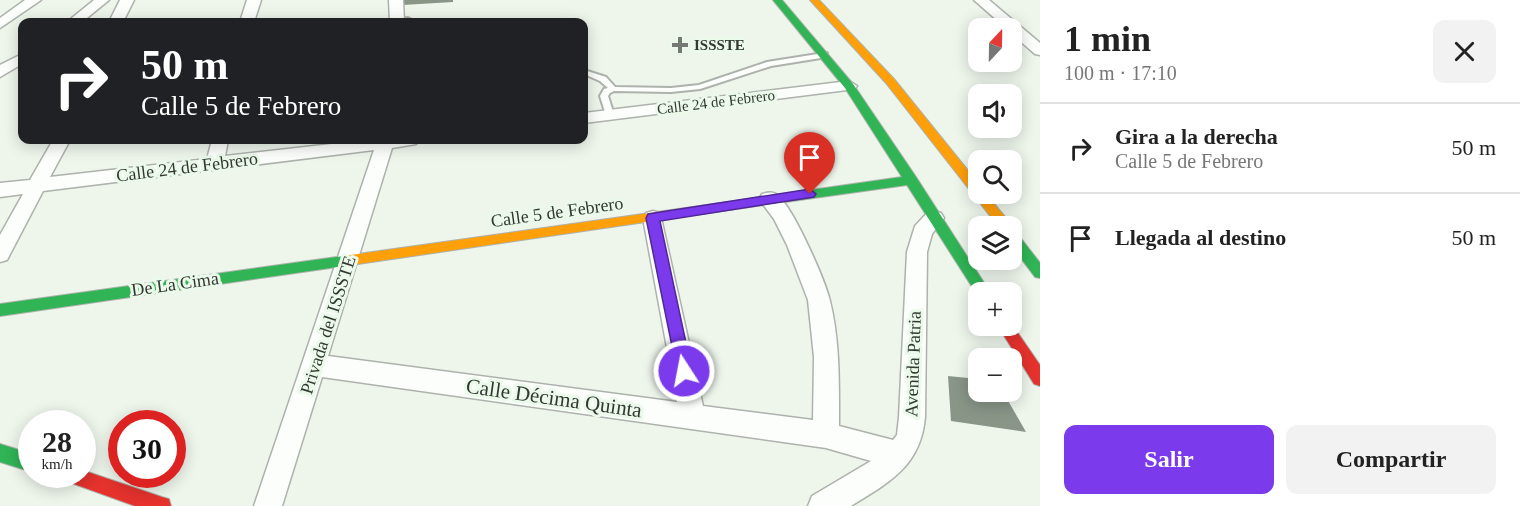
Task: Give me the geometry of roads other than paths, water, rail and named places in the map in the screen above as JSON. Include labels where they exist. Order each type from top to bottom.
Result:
[{"type":"main road","points":[[777,0],[849,86],[976,282]]},
{"type":"main road","points":[[814,0],[890,81],[968,178]]},
{"type":"main road","name":"Calle 5 de Febrero","points":[[349,258],[653,218],[769,199],[912,180]]},
{"type":"main road","points":[[988,204],[997,216]]},
{"type":"main road","points":[[1022,249],[1040,273]]},
{"type":"main road","name":"De La Cima","points":[[0,310],[349,258]]},
{"type":"main road","points":[[1012,336],[1040,378]]},
{"type":"main road","points":[[0,453],[18,459]]},
{"type":"main road","points":[[96,483],[162,506]]},
{"type":"street","points":[[79,18],[102,0]]},
{"type":"street","points":[[118,18],[127,0]]},
{"type":"street","points":[[248,18],[254,0]]},
{"type":"street","points":[[396,0],[399,18]]},
{"type":"street","points":[[981,0],[1040,51]]},
{"type":"street","points":[[0,24],[27,1]]},
{"type":"street","points":[[0,72],[18,61]]},
{"type":"street","name":"Calle 24 de Febrero","points":[[588,118],[849,86]]},
{"type":"street","points":[[0,254],[59,144]]},
{"type":"street","points":[[215,164],[219,144]]},
{"type":"street","name":"Calle 24 de Febrero","points":[[0,190],[374,144]]},
{"type":"street","name":"Privada del ISSSTE","points":[[268,506],[349,258],[397,144]]},
{"type":"street","points":[[769,199],[782,215],[797,245],[819,300],[826,357],[826,435]]},
{"type":"street","points":[[653,218],[693,418]]},
{"type":"street","name":"Avenida Patria","points":[[899,456],[909,440],[912,417],[917,252],[922,231],[934,218]]},
{"type":"street","name":"Calle Décima Quinta","points":[[315,365],[826,435],[899,456]]},
{"type":"street","points":[[822,506],[859,486],[899,456]]},
{"type":"lane","points":[[610,115],[604,96],[607,91],[614,89],[671,90],[700,87],[770,64],[824,55]]},
{"type":"lane","points":[[588,73],[603,79],[614,89]]},
{"type":"place","name":"ISSSTE","points":[[680,45]]}]
